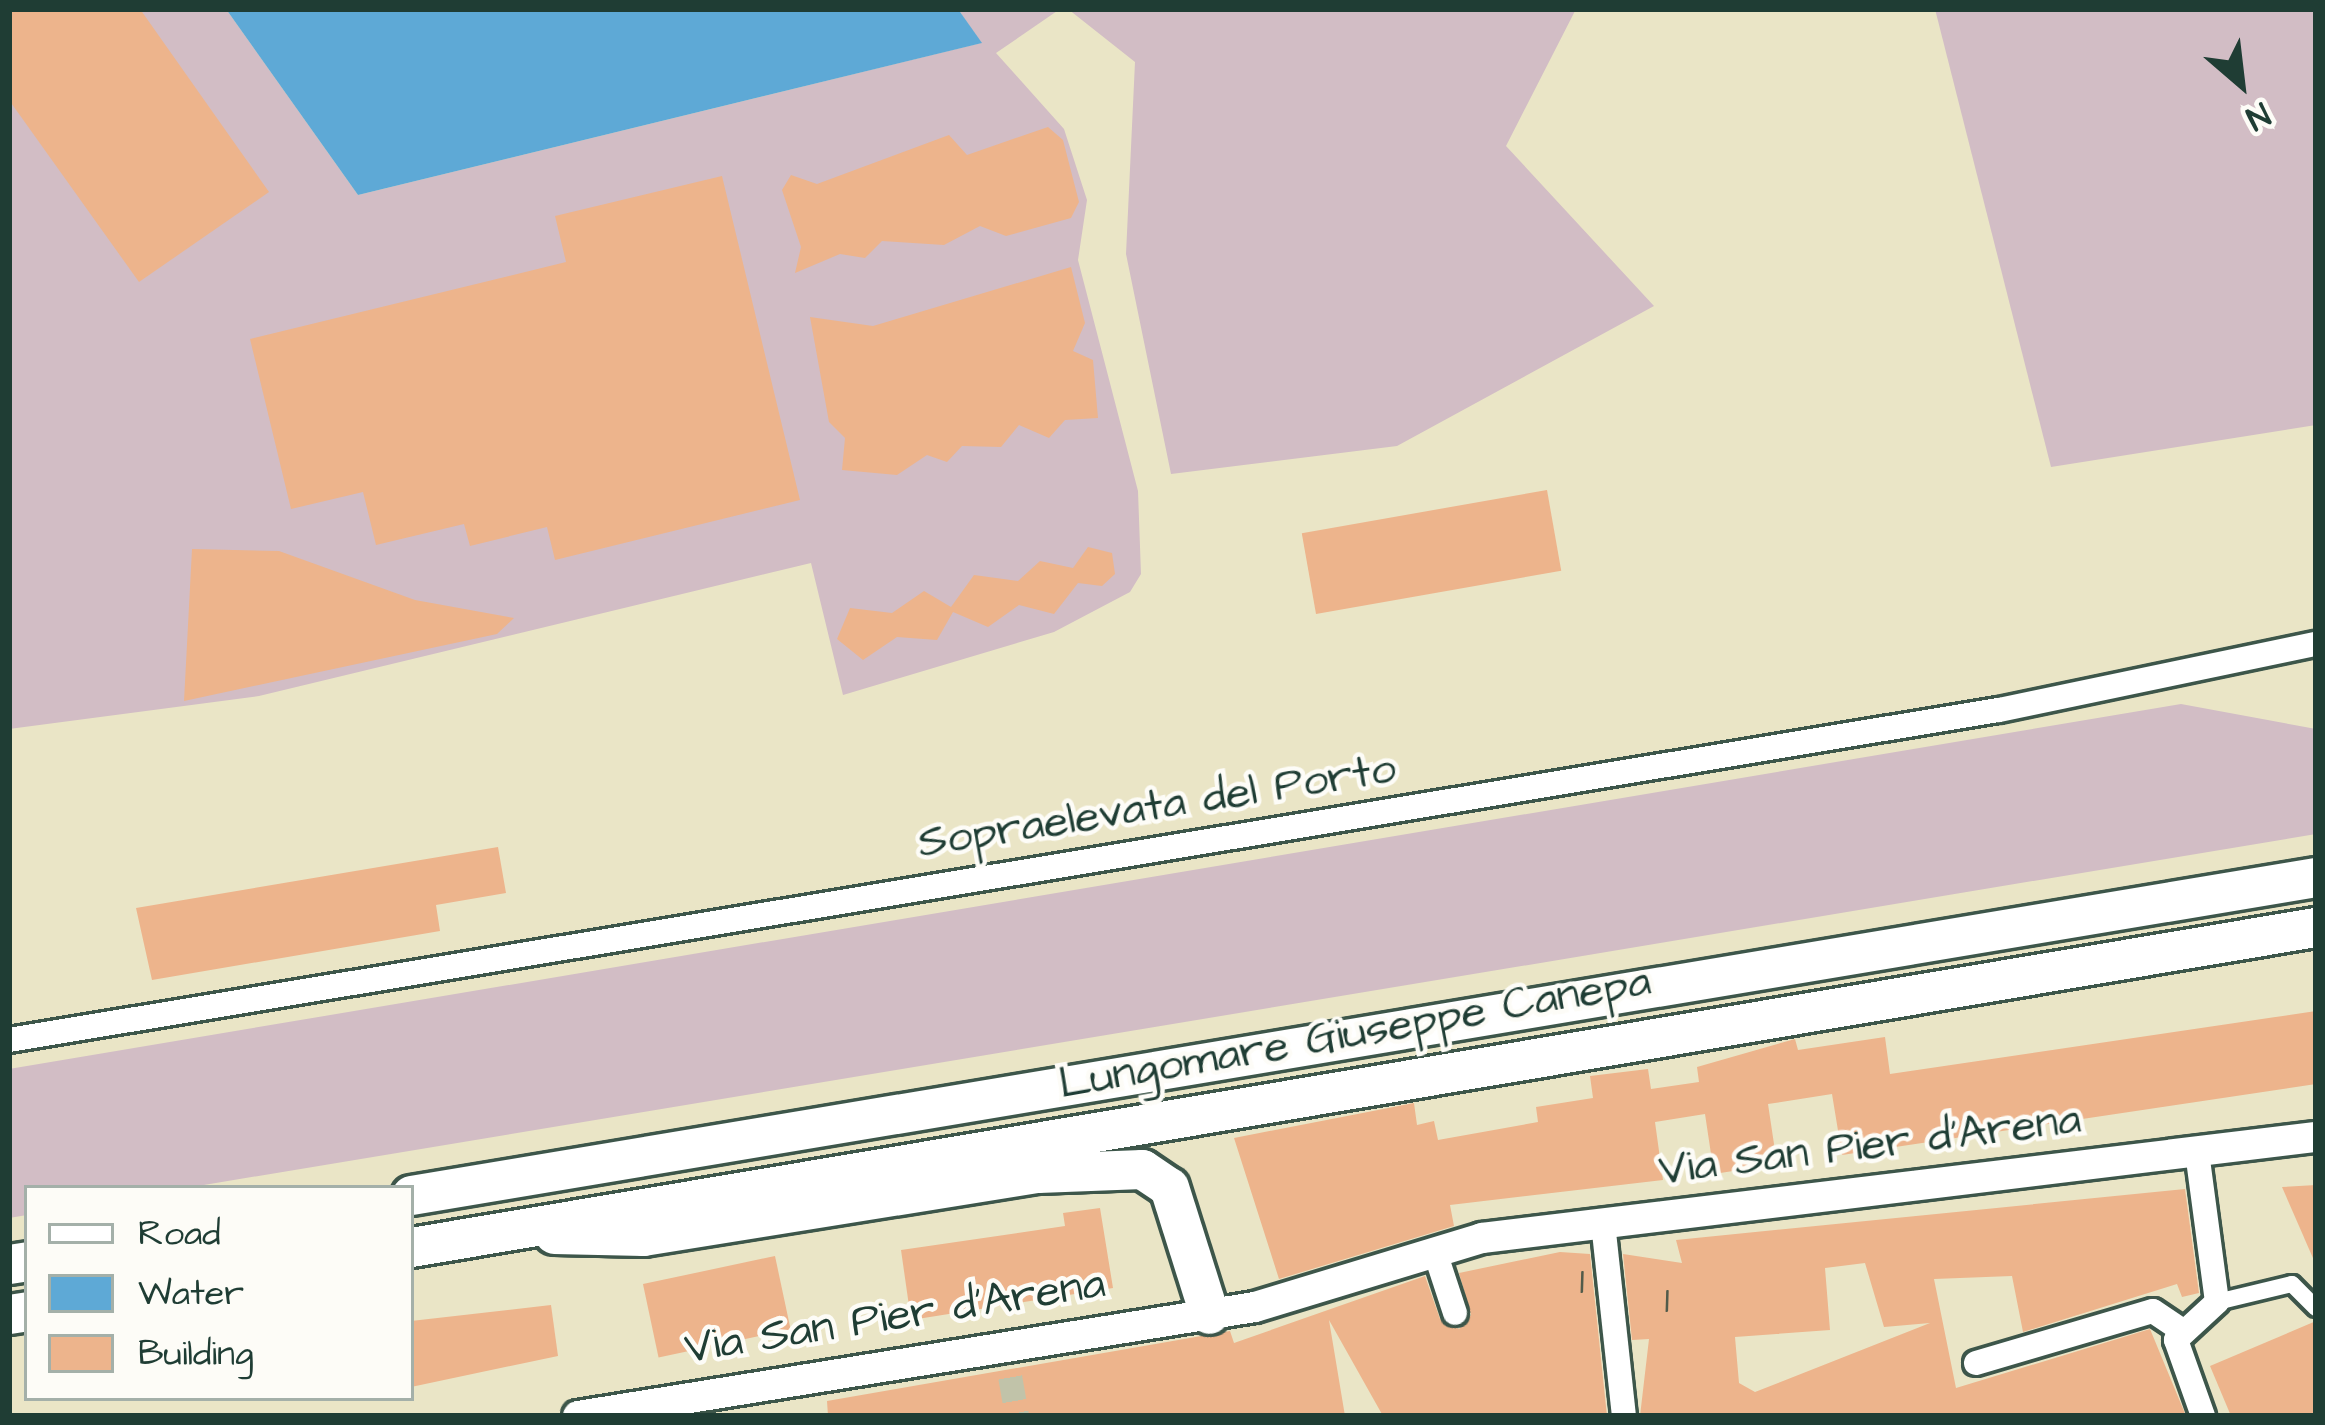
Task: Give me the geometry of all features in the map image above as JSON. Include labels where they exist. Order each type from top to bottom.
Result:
[{"type":"highway","name":"Lungomare Giuseppe Canepa","points":[[414,1194],[2316,877]]},
{"type":"highway","name":"Lungomare Giuseppe Canepa","points":[[414,1246],[2316,926]]},
{"type":"highway","points":[[506,1231],[643,1236],[1038,1173],[1142,1169],[1168,1187],[1209,1314]]},
{"type":"street","name":"Sopraelevata del Porto","points":[[9,1040],[1999,710],[2316,644]]},
{"type":"street","name":"Via San Pier d'Arena","points":[[578,1416],[1209,1314],[1435,1252],[1603,1222],[2316,1137]]},
{"type":"street","points":[[2197,1152],[2217,1302]]},
{"type":"street","points":[[1603,1222],[1624,1416]]},
{"type":"street","points":[[1435,1252],[1454,1313]]},
{"type":"street","points":[[2178,1328],[2217,1302],[2291,1284],[2316,1308]]},
{"type":"street","points":[[1976,1363],[2153,1311],[2178,1328],[2204,1416]]},
{"type":"shaded area","points":[[9,9],[226,9],[358,195],[981,43],[958,9],[1060,9],[996,53],[1064,129],[1087,200],[1078,260],[1138,491],[1141,574],[1130,592],[1054,632],[843,695],[811,563],[259,696],[9,729]]},
{"type":"shaded area","points":[[1068,9],[1576,9],[1506,146],[1654,306],[1397,446],[1171,474],[1126,254],[1135,62]]},
{"type":"shaded area","points":[[1935,9],[2316,9],[2316,425],[2051,467]]},
{"type":"shaded area","points":[[2181,704],[2316,729],[2316,834],[204,1185],[24,1185],[24,1216],[9,1218],[9,1069]]},
{"type":"water","points":[[226,9],[958,9],[982,43],[358,195]]},
{"type":"building","points":[[9,9],[140,9],[269,192],[139,282],[9,100]]},
{"type":"building","points":[[1048,127],[1063,140],[1079,202],[1071,218],[1006,236],[980,226],[944,245],[882,241],[865,258],[840,254],[795,273],[801,247],[782,190],[791,175],[817,184],[949,135],[967,155]]},
{"type":"building","points":[[722,176],[800,500],[555,560],[547,527],[470,546],[464,524],[376,545],[363,492],[291,509],[250,339],[566,262],[555,216]]},
{"type":"building","points":[[1071,267],[1085,323],[1073,351],[1093,360],[1098,418],[1065,420],[1049,438],[1019,425],[1001,447],[962,446],[947,462],[927,455],[897,475],[842,470],[845,438],[829,422],[810,317],[873,326]]},
{"type":"building","points":[[1547,490],[1561,571],[1316,614],[1302,533]]},
{"type":"building","points":[[1088,547],[1112,553],[1115,574],[1102,586],[1078,583],[1054,614],[1019,605],[988,627],[953,612],[937,640],[897,637],[863,660],[837,639],[850,608],[892,613],[924,591],[951,607],[974,575],[1018,581],[1040,561],[1073,568]]},
{"type":"building","points":[[192,549],[279,551],[415,600],[514,618],[497,634],[184,701]]},
{"type":"building","points":[[498,847],[506,893],[436,905],[440,931],[152,980],[136,908]]},
{"type":"building","points":[[2316,1011],[2316,1084],[1842,1155],[1832,1094],[1768,1104],[1777,1164],[1714,1174],[1705,1114],[1655,1122],[1663,1180],[1450,1205],[1454,1226],[1279,1279],[1234,1138],[1414,1103],[1417,1125],[1434,1121],[1438,1140],[1538,1122],[1536,1107],[1593,1098],[1590,1076],[1648,1069],[1651,1089],[1699,1082],[1697,1067],[1795,1039],[1798,1050],[1885,1037],[1890,1074]]},
{"type":"building","points":[[2316,1185],[2316,1265],[2282,1187]]},
{"type":"building","points":[[2185,1189],[2199,1293],[2182,1297],[2177,1284],[2023,1332],[2012,1276],[1934,1279],[1956,1388],[2150,1329],[2186,1416],[1640,1416],[1649,1339],[1632,1340],[1623,1254],[1682,1263],[1676,1240]],"holes":[[[1865,1263],[1884,1327],[1930,1323],[1755,1392],[1739,1383],[1735,1337],[1830,1330],[1825,1268]]]},
{"type":"building","points":[[1100,1208],[1113,1288],[911,1320],[901,1250],[1065,1226],[1063,1213]]},
{"type":"building","points":[[1560,1252],[1590,1254],[1607,1416],[1383,1416],[1329,1320],[1345,1416],[828,1416],[827,1401],[1230,1331],[1234,1343],[1425,1276],[1440,1319],[1459,1329],[1471,1315],[1459,1273]]},
{"type":"building","points":[[775,1256],[791,1329],[659,1357],[643,1284]]},
{"type":"building","points":[[551,1305],[558,1356],[414,1386],[414,1321]]},
{"type":"building","points":[[2316,1321],[2316,1416],[2231,1416],[2210,1366]]},
{"type":"tunnel","points":[[1004,1342],[1017,1416]]}]
